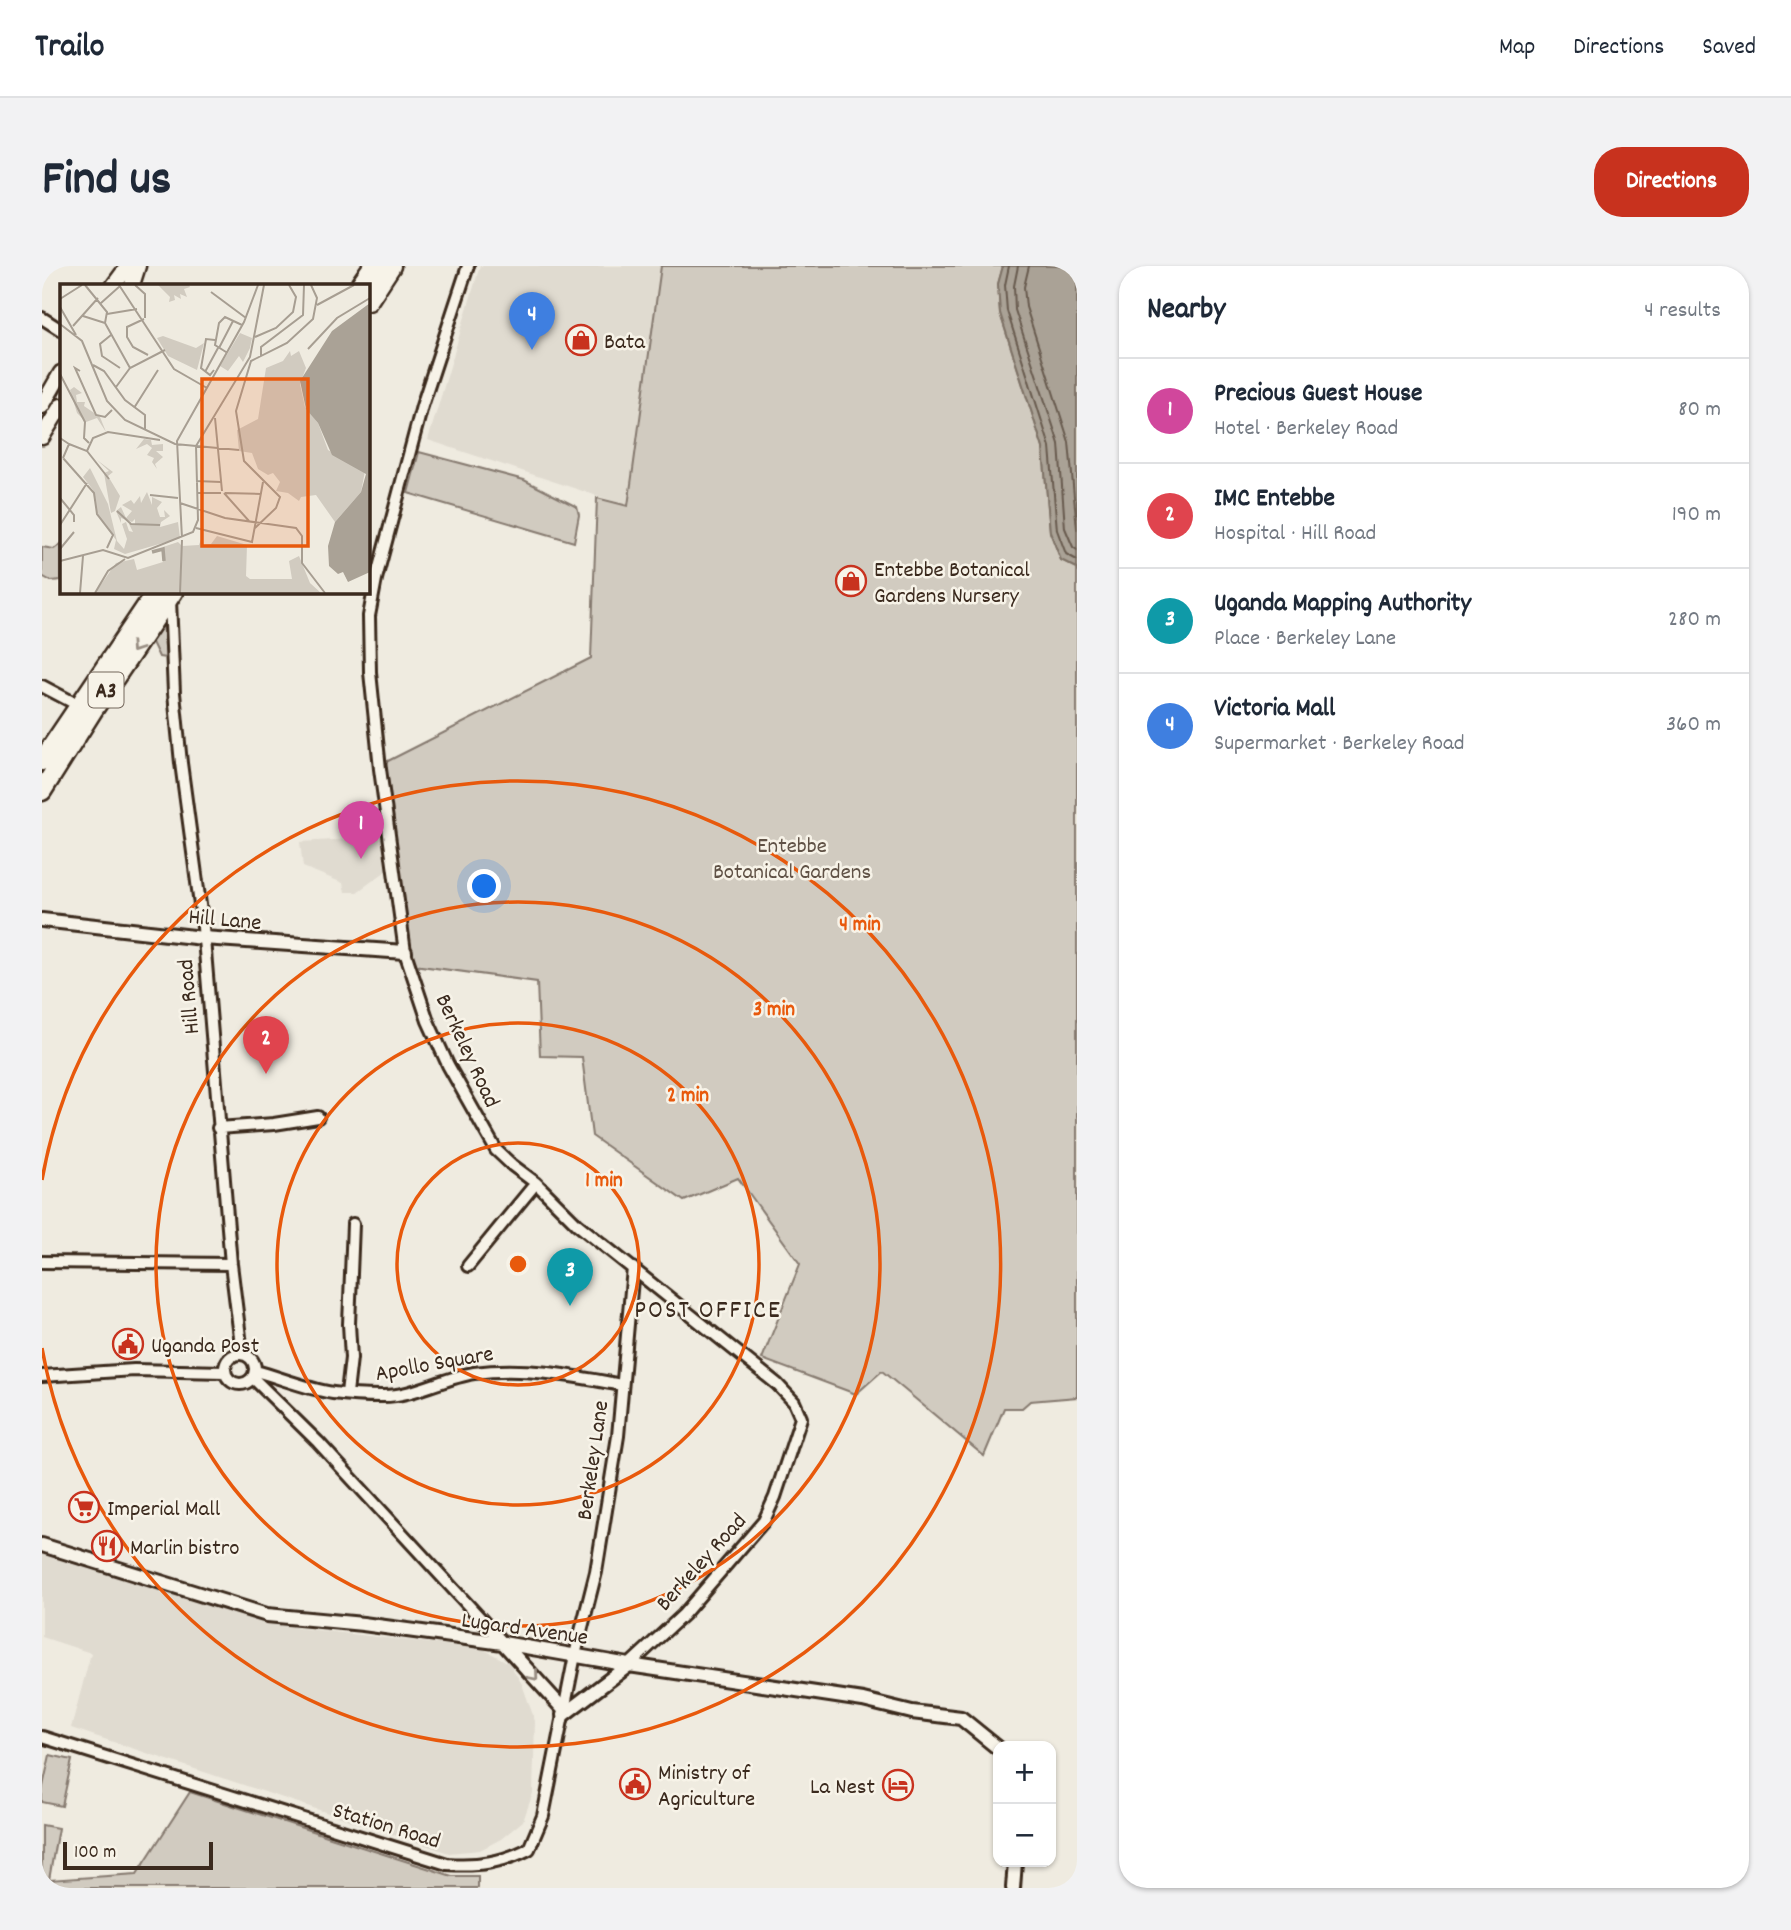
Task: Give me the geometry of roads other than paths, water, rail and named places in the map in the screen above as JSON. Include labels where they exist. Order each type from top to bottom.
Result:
[{"type":"highway","points":[[361,284],[373,266]]},
{"type":"highway","points":[[369,299],[391,266]]},
{"type":"highway","name":"A3","points":[[42,761],[118,646],[166,593]]},
{"type":"highway","name":"A3","points":[[42,791],[166,593]]},
{"type":"main road","points":[[115,284],[128,266]]},
{"type":"main road","points":[[132,284],[138,266]]},
{"type":"main road","points":[[42,406],[59,382]]},
{"type":"main road","points":[[42,437],[60,408]]},
{"type":"street","name":"Berkeley Road","points":[[468,266],[422,406],[369,615],[370,672],[380,769],[405,952],[428,1021],[448,1065],[496,1150],[512,1166],[536,1183],[577,1224],[778,1384],[794,1402],[802,1418],[764,1521],[683,1615],[629,1665]]},
{"type":"street","points":[[42,318],[60,329]]},
{"type":"street","name":"Hill Road","points":[[166,593],[176,716],[203,938],[231,1264],[242,1353]]},
{"type":"street","points":[[42,686],[80,706]]},
{"type":"street","name":"Hill Lane","points":[[42,920],[203,938],[405,952]]},
{"type":"street","points":[[219,1128],[318,1117]]},
{"type":"street","points":[[468,1266],[536,1183]]},
{"type":"street","points":[[347,1394],[351,1358],[349,1324],[353,1224]]},
{"type":"street","points":[[42,1262],[231,1264]]},
{"type":"street","name":"Berkeley Lane","points":[[575,1655],[596,1572],[618,1436],[633,1268]]},
{"type":"street","points":[[254,1375],[247,1383],[235,1383],[228,1378],[225,1367],[230,1357],[242,1353],[252,1358],[254,1375],[503,1643],[564,1713],[629,1665]]},
{"type":"street","points":[[42,1376],[134,1370],[225,1372]]},
{"type":"street","name":"Apollo Square","points":[[254,1375],[333,1393],[383,1396],[495,1371],[574,1376],[622,1385]]},
{"type":"street","name":"Lugard Avenue","points":[[42,1545],[267,1615],[503,1643],[863,1700],[912,1712],[961,1718],[993,1744]]},
{"type":"street","name":"Station Road","points":[[42,1737],[447,1864],[488,1865],[508,1860],[529,1849],[543,1816],[575,1655]]},
{"type":"street","points":[[1013,1888],[1015,1867]]},
{"type":"water","points":[[1003,266],[1077,266],[1077,568],[1061,560],[1050,532],[1043,448],[1000,313],[998,284]]},
{"type":"place","name":"Bata","points":[[581,340]]},
{"type":"place","name":"Victoria Mall","points":[[532,350]]},
{"type":"place","name":"Entebbe Botanical Gardens Nursery","points":[[851,581]]},
{"type":"place","name":"Precious Guest House","points":[[361,859]]},
{"type":"place","name":"IMC Entebbe","points":[[266,1074]]},
{"type":"place","name":"Uganda Mapping Authority","points":[[570,1306]]},
{"type":"place","name":"Uganda Post","points":[[128,1344]]},
{"type":"place","name":"Imperial Mall","points":[[84,1507]]},
{"type":"place","name":"Marlin bistro","points":[[107,1546]]},
{"type":"place","name":"Ministry of Agriculture","points":[[635,1784]]},
{"type":"place","name":"La Nest","points":[[898,1785]]},
{"type":"district","name":"POST OFFICE","points":[[708,1308]]},
{"type":"park label","name":"Entebbe Botanical Gardens","points":[[792,857]]}]
